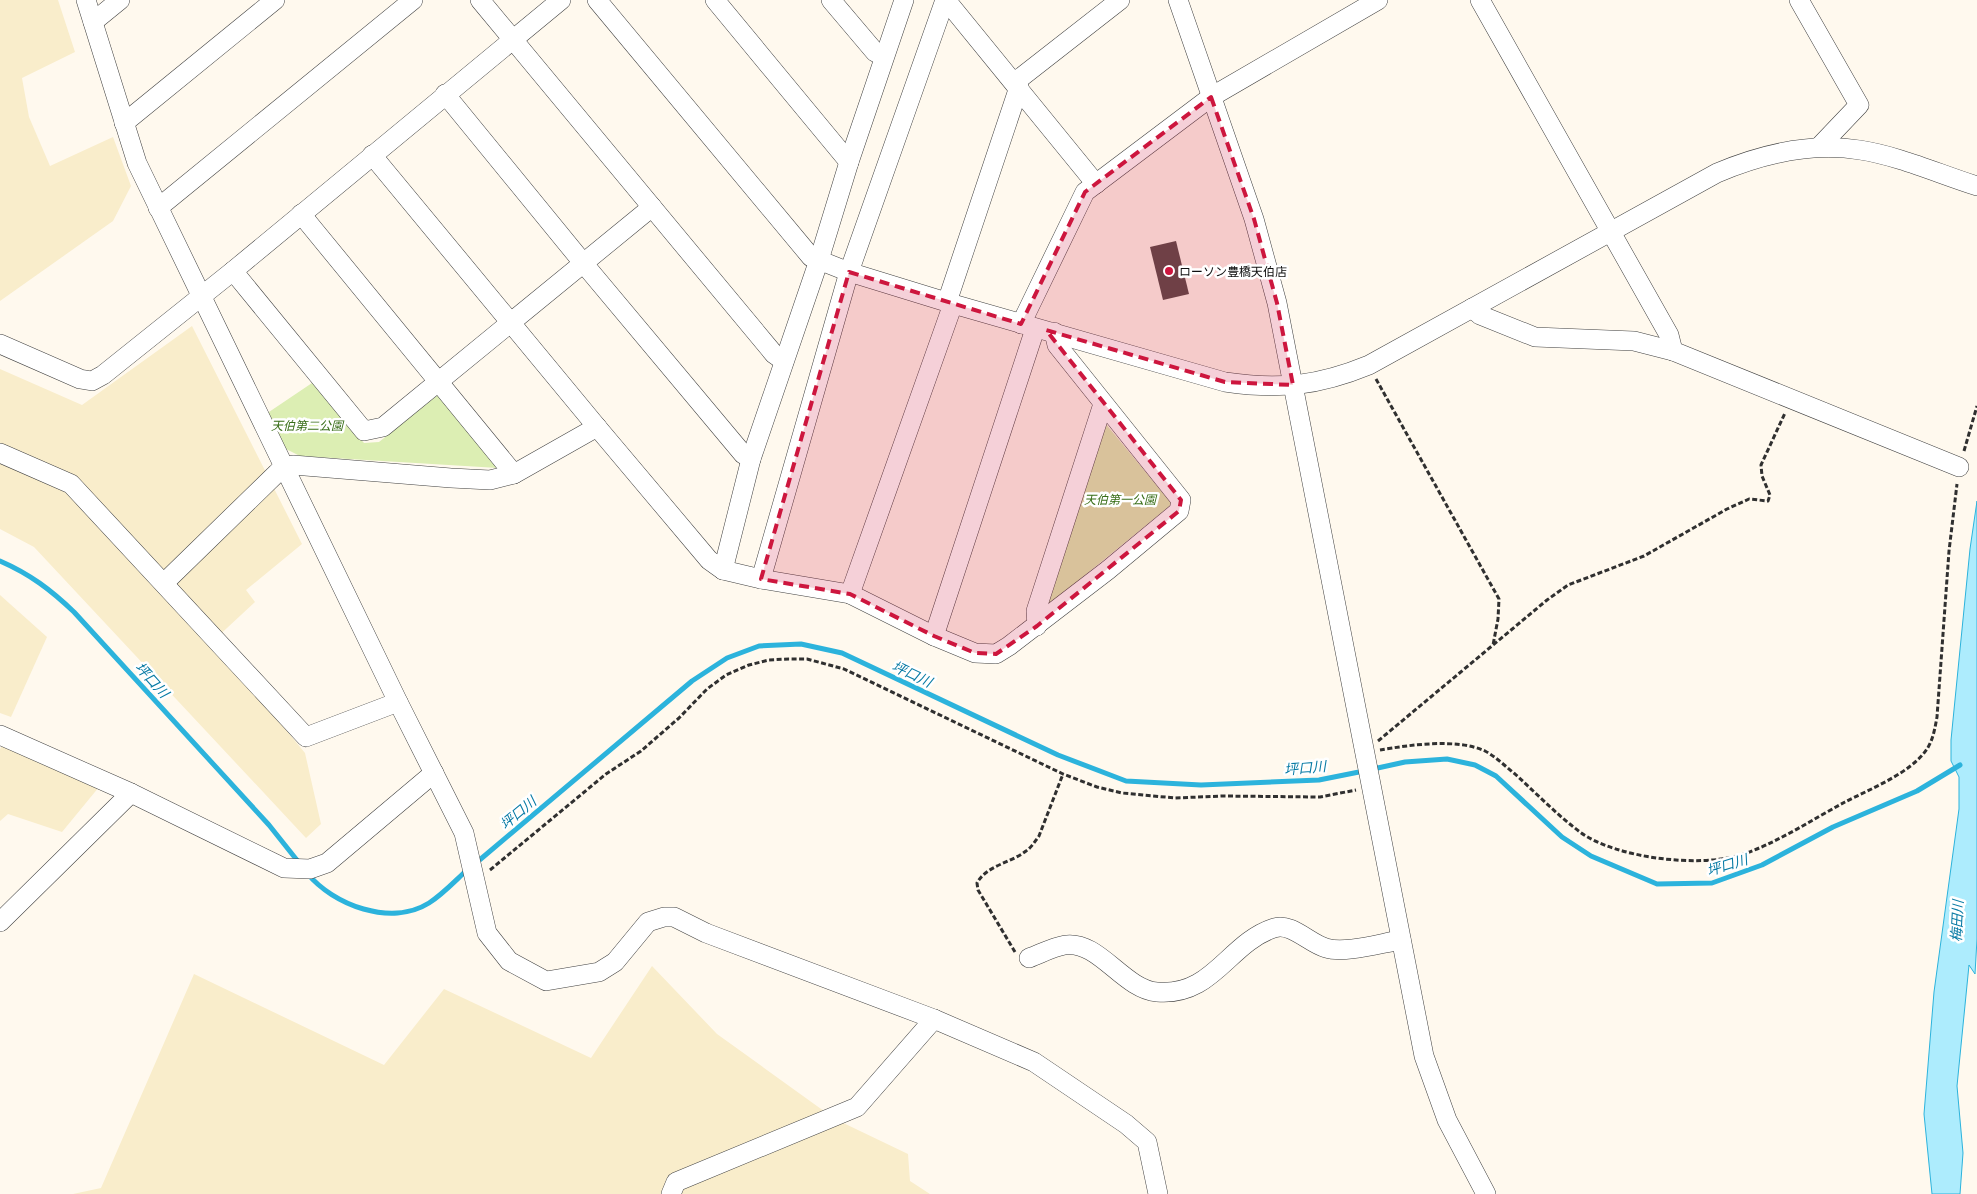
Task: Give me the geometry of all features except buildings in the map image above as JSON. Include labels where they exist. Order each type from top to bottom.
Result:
[{"type":"street","points":[[86,0],[136,163],[398,702],[464,833],[487,933],[509,961],[546,981],[599,972],[615,962],[648,922],[664,917],[674,917],[706,933],[934,1019],[1034,1062],[1126,1124],[1147,1142],[1158,1194]]},
{"type":"street","points":[[93,22],[120,0]]},
{"type":"street","points":[[124,123],[275,0]]},
{"type":"street","points":[[158,208],[413,0]]},
{"type":"street","points":[[480,0],[774,354],[784,360]]},
{"type":"street","points":[[0,344],[80,379],[92,380],[103,375],[561,0]]},
{"type":"street","points":[[596,0],[811,257],[849,272],[1028,327],[1054,332],[1226,382],[1258,387],[1316,383],[1369,365],[1717,173],[1743,162],[1779,152],[1820,147],[1859,150],[1886,156],[1977,186]]},
{"type":"street","points":[[715,0],[849,162]]},
{"type":"street","points":[[831,0],[875,52],[884,57]]},
{"type":"street","points":[[723,570],[751,459],[819,260],[849,162],[904,0]]},
{"type":"street","points":[[946,0],[1096,184]]},
{"type":"street","points":[[762,579],[849,272],[946,0]]},
{"type":"street","points":[[850,594],[950,303],[1017,85],[1120,0]]},
{"type":"street","points":[[1178,0],[1254,219],[1277,303],[1424,1056],[1447,1120],[1486,1194]]},
{"type":"street","points":[[934,636],[1028,327],[1085,192],[1211,97],[1378,0]]},
{"type":"street","points":[[1480,0],[1669,335],[1673,350]]},
{"type":"street","points":[[1799,0],[1859,105],[1820,147]]},
{"type":"street","points":[[445,94],[743,454],[751,459]]},
{"type":"street","points":[[372,156],[709,560],[723,570],[762,579],[850,594],[934,636],[975,653],[996,654],[1037,626],[1178,511],[1181,500],[1057,345],[1054,332]]},
{"type":"street","points":[[233,270],[364,431],[383,427],[652,207]]},
{"type":"street","points":[[301,214],[440,381],[514,474]]},
{"type":"street","points":[[1472,308],[1480,315],[1535,337],[1634,341],[1673,350],[1960,467]]},
{"type":"street","points":[[1037,626],[1036,611],[1103,404]]},
{"type":"street","points":[[164,583],[284,467],[293,465],[490,480],[514,474],[597,428]]},
{"type":"street","points":[[0,454],[71,484],[306,737],[398,702]]},
{"type":"street","points":[[0,736],[131,793],[284,868],[302,869],[327,863],[434,773]]},
{"type":"street","points":[[0,922],[131,793]]},
{"type":"street","points":[[1029,958],[1064,945],[1079,945],[1136,985],[1155,992],[1178,992],[1201,983],[1256,936],[1276,927],[1289,929],[1326,948],[1343,949],[1401,940]]},
{"type":"street","points":[[671,1194],[676,1182],[857,1107],[934,1019]]},
{"type":"path","points":[[1369,365],[1499,599],[1498,619],[1493,645]]},
{"type":"path","points":[[1364,753],[1547,600],[1568,585],[1644,556],[1727,509],[1749,499],[1768,501],[1770,494],[1762,476],[1761,465],[1792,399]]},
{"type":"path","points":[[1364,753],[1414,744],[1456,745],[1484,751],[1500,760],[1580,832],[1600,844],[1662,859],[1700,861],[1740,856],[1771,842],[1894,776],[1916,762],[1927,749],[1934,734],[1937,717],[1949,551],[1960,467],[1977,406]]},
{"type":"path","points":[[475,878],[606,774],[641,751],[679,718],[707,689],[726,675],[748,665],[769,660],[807,659],[844,669],[1063,774],[1097,787],[1122,793],[1175,798],[1224,796],[1320,797],[1370,785]]},
{"type":"path","points":[[1029,958],[1019,956],[1014,950],[978,890],[977,883],[985,872],[1025,852],[1033,845],[1039,836],[1063,774]]},
{"type":"highlighted area","points":[[1211,97],[1254,219],[1277,303],[1293,385],[1225,382],[1046,330],[1181,500],[1179,511],[1037,626],[996,654],[975,653],[934,636],[850,594],[761,579],[849,272],[1021,324],[1085,192]]},
{"type":"shaded area","points":[[0,0],[58,0],[75,52],[22,78],[29,117],[50,166],[113,137],[131,186],[113,221],[0,301]]},
{"type":"shaded area","points":[[192,326],[302,544],[246,590],[255,602],[213,641],[305,753],[321,824],[306,838],[34,547],[0,529],[0,369],[82,405]]},
{"type":"shaded area","points":[[0,595],[47,637],[11,717],[0,713]]},
{"type":"shaded area","points":[[3,745],[99,787],[62,832],[8,814],[0,821],[0,749]]},
{"type":"shaded area","points":[[652,966],[717,1034],[835,1119],[908,1154],[910,1181],[930,1194],[73,1194],[101,1188],[194,974],[384,1065],[444,989],[591,1058]]},
{"type":"green space","name":"天伯第二公園","points":[[312,383],[364,443],[379,442],[439,394],[498,468],[300,456],[284,448],[266,414]]},
{"type":"green space","name":"天伯第一公園","points":[[1105,423],[1172,504],[1046,607]]},
{"type":"water","name":"梅田川","points":[[1977,501],[1977,939],[1975,974],[1969,965],[1957,1086],[1963,1153],[1960,1194],[1932,1194],[1924,1114],[1934,992],[1959,809],[1959,777],[1951,761],[1951,740],[1970,549]]},
{"type":"waterway","name":"坪口川","points":[[0,561],[40,583],[74,612],[269,825],[300,864]]},
{"type":"waterway","name":"坪口川","points":[[476,863],[692,681],[727,658],[759,646],[801,644],[842,653],[1058,755],[1126,781],[1201,785],[1319,780],[1364,771]]},
{"type":"waterway","name":"坪口川","points":[[1373,769],[1405,762],[1447,759],[1475,765],[1496,776],[1562,837],[1591,856],[1657,884],[1712,883],[1762,865],[1833,827],[1917,791],[1960,765]]},
{"type":"waterway","name":"坪口川","points":[[307,873],[332,895],[347,903],[364,909],[398,913],[414,910],[429,903],[444,892],[467,870]]},
{"type":"place","name":"ローソン豊橋天伯店","points":[[1169,271]]}]
